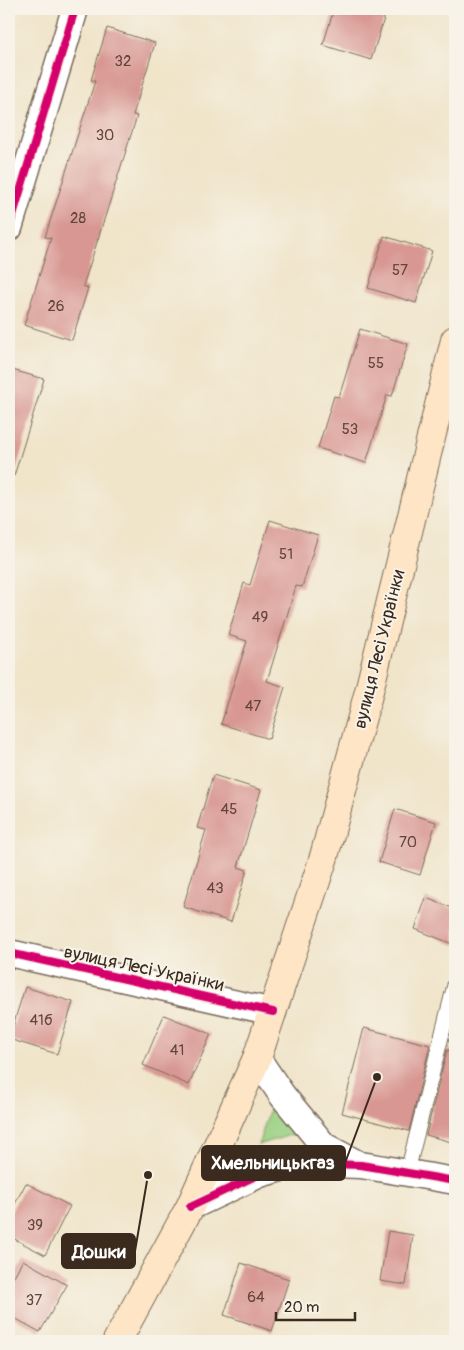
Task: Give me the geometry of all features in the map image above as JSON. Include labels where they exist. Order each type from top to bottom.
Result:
[{"type":"main road","name":"вулиця Лесі Українки","points":[[117,1341],[190,1207],[257,1058],[331,832],[373,676],[455,340]]},
{"type":"street","points":[[9,228],[75,9]]},
{"type":"street","name":"вулиця Лесі Українки","points":[[9,953],[272,1012]]},
{"type":"street","points":[[257,1058],[282,1095],[324,1146],[361,1166]]},
{"type":"street","points":[[190,1207],[260,1174],[298,1163],[361,1166],[455,1181]]},
{"type":"lane","points":[[406,1173],[455,983]]},
{"type":"green space","points":[[271,1105],[292,1127],[294,1134],[258,1145]]},
{"type":"building","points":[[334,9],[387,9],[371,60],[323,45]]},
{"type":"building","points":[[107,28],[155,43],[133,115],[137,116],[83,286],[88,288],[72,340],[24,325],[51,238],[45,237],[95,81],[91,80]]},
{"type":"building","points":[[384,236],[432,251],[416,303],[368,288]]},
{"type":"building","points":[[360,329],[408,344],[392,396],[387,395],[366,463],[318,448],[334,396],[339,397]]},
{"type":"building","points":[[9,369],[44,379],[14,476],[9,475]]},
{"type":"building","points":[[270,520],[318,535],[302,587],[296,586],[267,681],[285,687],[269,739],[221,724],[247,641],[228,635],[244,583],[250,585]]},
{"type":"building","points":[[213,775],[261,790],[238,867],[247,870],[231,922],[183,907],[206,830],[197,828]]},
{"type":"building","points":[[395,809],[436,822],[420,875],[379,862]]},
{"type":"building","points":[[426,898],[455,909],[455,945],[415,929]]},
{"type":"building","points":[[25,987],[73,1002],[57,1054],[9,1039]]},
{"type":"building","points":[[164,1015],[211,1034],[189,1085],[143,1065]]},
{"type":"building","points":[[364,1028],[430,1045],[409,1131],[342,1113]]},
{"type":"building","points":[[447,1050],[455,1052],[455,1143],[426,1135]]},
{"type":"building","points":[[26,1183],[70,1206],[45,1255],[9,1236],[9,1215]]},
{"type":"building","points":[[388,1231],[413,1235],[406,1285],[380,1281]]},
{"type":"building","points":[[23,1260],[67,1285],[40,1332],[9,1315],[9,1285]]},
{"type":"building","points":[[241,1263],[289,1279],[272,1331],[224,1315]]},
{"type":"cycle path","points":[[9,228],[75,9]]},
{"type":"cycle path","points":[[9,953],[273,1012]]},
{"type":"cycle path","points":[[190,1207],[260,1174],[298,1163],[361,1165],[455,1181]]},
{"type":"place","name":"Хмельницькгаз","points":[[377,1077]]},
{"type":"place","name":"Дошки","points":[[148,1175]]}]
